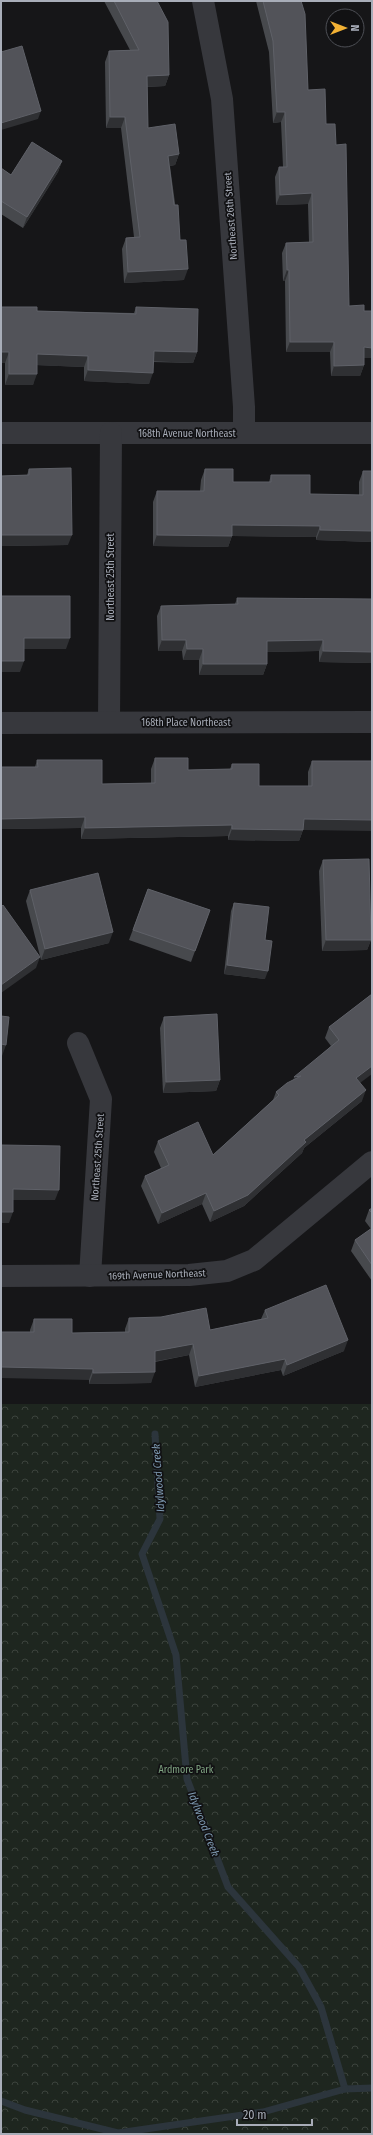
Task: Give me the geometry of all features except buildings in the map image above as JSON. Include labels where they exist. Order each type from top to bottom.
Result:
[{"type":"street","name":"Northeast 26th Street","points":[[203,1],[222,100],[244,407],[244,432]]},
{"type":"street","name":"168th Avenue Northeast","points":[[1,433],[372,433]]},
{"type":"street","name":"Northeast 25th Street","points":[[109,722],[111,433]]},
{"type":"street","name":"168th Place Northeast","points":[[1,723],[372,722]]},
{"type":"street","name":"Northeast 25th Street","points":[[78,1042],[101,1100],[90,1276]]},
{"type":"street","name":"169th Avenue Northeast","points":[[1,1276],[190,1275],[227,1271],[254,1260],[372,1162]]},
{"type":"green space","name":"Ardmore Park","points":[[1,1404],[372,1404],[372,2134],[1,2134]]},
{"type":"waterway","name":"Idylwood Creek","points":[[155,1434],[160,1519],[142,1554],[176,1655],[187,1779],[228,1887],[299,1967],[321,2007],[345,2089],[372,2088]]},
{"type":"waterway","points":[[1,2101],[25,2110],[118,2133],[263,2112],[345,2089]]}]
